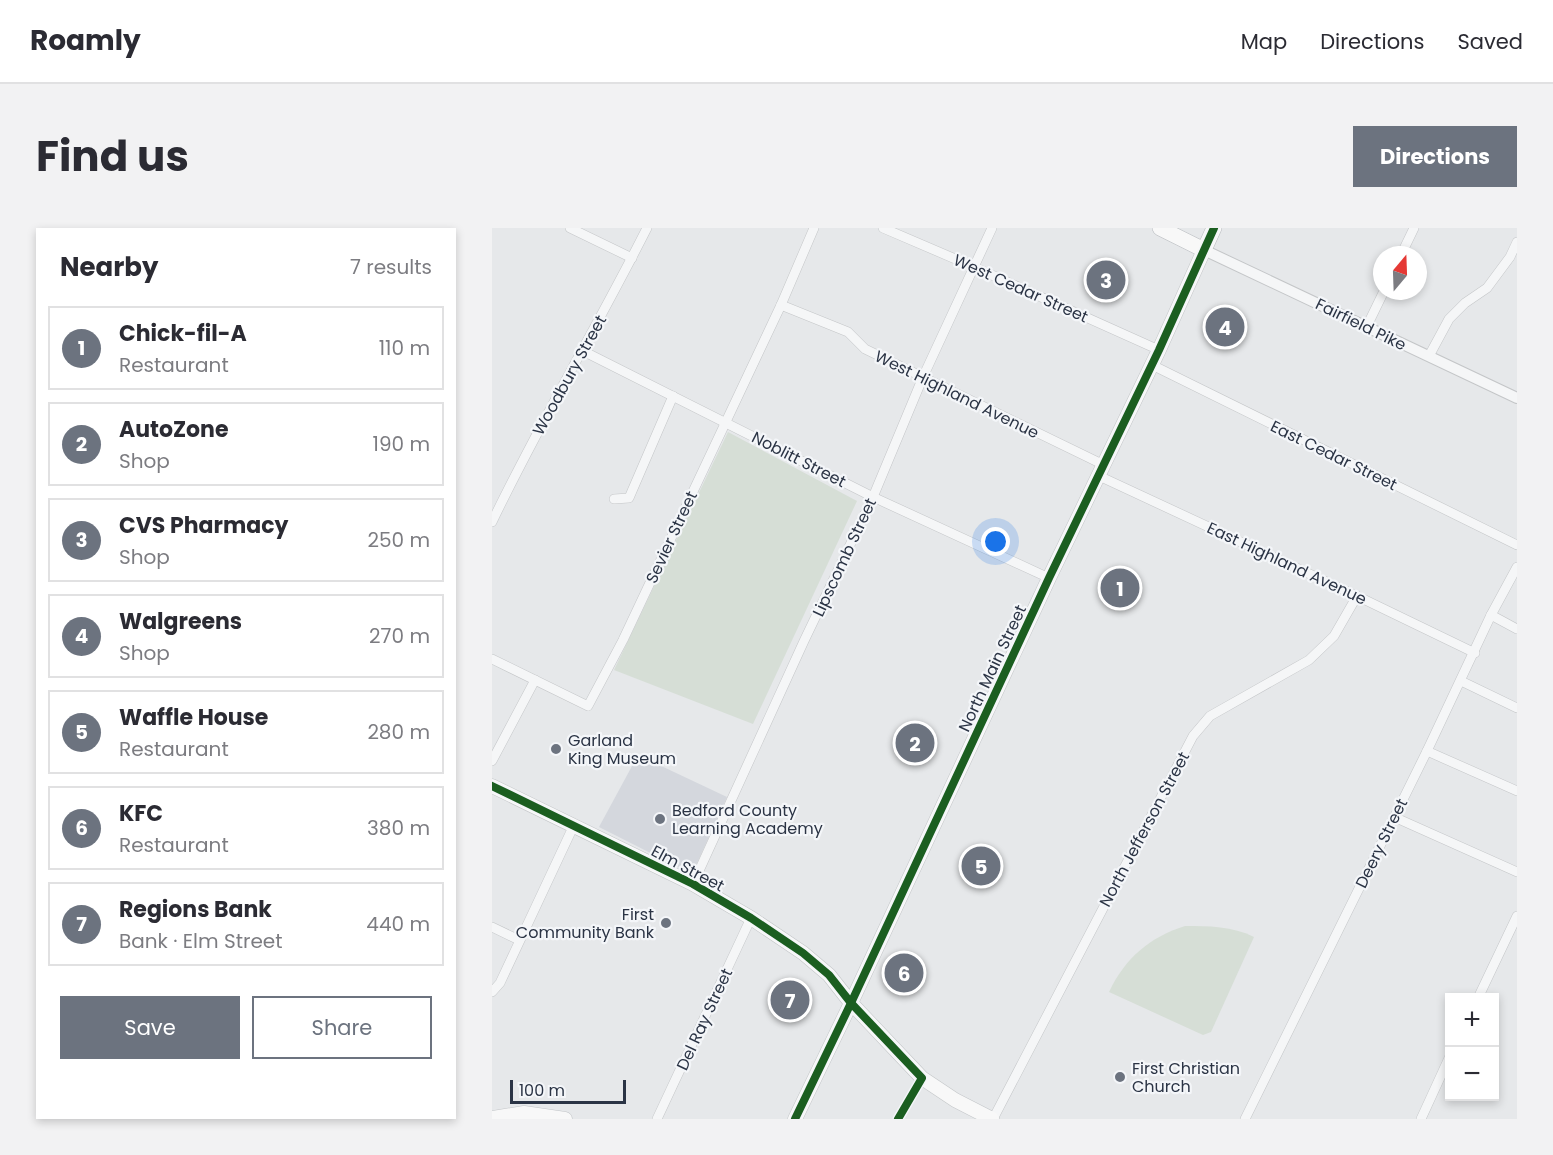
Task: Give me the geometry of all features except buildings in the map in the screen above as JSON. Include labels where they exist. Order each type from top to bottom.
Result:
[{"type":"highway","points":[[1160,228],[1204,249]]},
{"type":"highway","name":"North Main Street","points":[[1204,249],[1214,228]]},
{"type":"main road","name":"North Main Street","points":[[795,1119],[1048,579],[1152,365],[1204,249]]},
{"type":"main road","name":"Elm Street","points":[[492,786],[693,884],[751,918],[829,975],[851,1003],[922,1078],[955,1100],[992,1119]]},
{"type":"main road","points":[[492,1118],[524,1113],[565,1119]]},
{"type":"street","points":[[570,228],[632,258]]},
{"type":"street","name":"Woodbury Street","points":[[492,522],[647,228]]},
{"type":"street","name":"Sevier Street","points":[[535,680],[588,706],[622,640],[781,305],[814,228]]},
{"type":"street","name":"West Cedar Street","points":[[883,228],[1159,350]]},
{"type":"street","name":"Lipscomb Street","points":[[693,884],[873,496],[923,377],[992,228]]},
{"type":"street","points":[[1405,246],[1414,228]]},
{"type":"street","points":[[1429,356],[1449,320],[1465,303],[1487,288],[1510,257],[1517,242]]},
{"type":"street","name":"Fairfield Pike","points":[[1204,249],[1517,398]]},
{"type":"street","points":[[1366,326],[1379,300]]},
{"type":"street","name":"West Highland Avenue","points":[[781,305],[848,332],[865,349],[1102,470]]},
{"type":"street","name":"Noblitt Street","points":[[583,351],[873,496],[1048,579]]},
{"type":"street","name":"East Cedar Street","points":[[1152,365],[1517,545]]},
{"type":"street","points":[[614,499],[629,498],[673,396]]},
{"type":"street","name":"East Highland Avenue","points":[[1102,470],[1474,653]]},
{"type":"street","name":"Deery Street","points":[[1245,1119],[1427,751],[1491,615],[1517,567]]},
{"type":"street","name":"North Jefferson Street","points":[[992,1119],[1193,736],[1210,716],[1309,660],[1334,636],[1357,596]]},
{"type":"street","points":[[1491,615],[1517,629]]},
{"type":"street","points":[[492,659],[535,680],[492,761]]},
{"type":"street","points":[[1461,681],[1517,708]]},
{"type":"street","points":[[1427,751],[1517,791]]},
{"type":"street","points":[[1394,817],[1517,872]]},
{"type":"street","points":[[492,992],[500,983],[574,825]]},
{"type":"street","points":[[1480,993],[1517,916]]},
{"type":"street","name":"Del Ray Street","points":[[657,1119],[751,918]]},
{"type":"street","points":[[492,927],[519,940]]},
{"type":"street","points":[[1421,1119],[1445,1067]]},
{"type":"street","points":[[898,1119],[922,1078]]},
{"type":"shaded area","points":[[728,432],[857,501],[753,724],[614,670]]},
{"type":"shaded area","name":"Bedford County Learning Academy","points":[[638,755],[727,797],[692,874],[599,827]]},
{"type":"shaded area","points":[[1185,926],[1229,929],[1254,937],[1211,1032],[1203,1035],[1109,992],[1123,969],[1140,950],[1161,936]]},
{"type":"cycle path","points":[[795,1119],[1049,578],[1159,350],[1214,228]]},
{"type":"cycle path","points":[[492,786],[693,884],[751,918],[803,953],[829,975],[851,1003],[922,1078],[898,1119]]},
{"type":"place","name":"CVS Pharmacy","points":[[1106,280]]},
{"type":"place","name":"Walgreens","points":[[1225,327]]},
{"type":"place","name":"Chick-fil-A","points":[[1120,588]]},
{"type":"place","name":"AutoZone","points":[[915,743]]},
{"type":"place","name":"Garland King Museum","points":[[556,749]]},
{"type":"place","name":"Bedford County Learning Academy","points":[[660,819]]},
{"type":"place","name":"Waffle House","points":[[981,866]]},
{"type":"place","name":"First Community Bank","points":[[666,923]]},
{"type":"place","name":"KFC","points":[[904,973]]},
{"type":"place","name":"Regions Bank","points":[[790,1000]]},
{"type":"place","name":"First Christian Church","points":[[1120,1077]]}]
